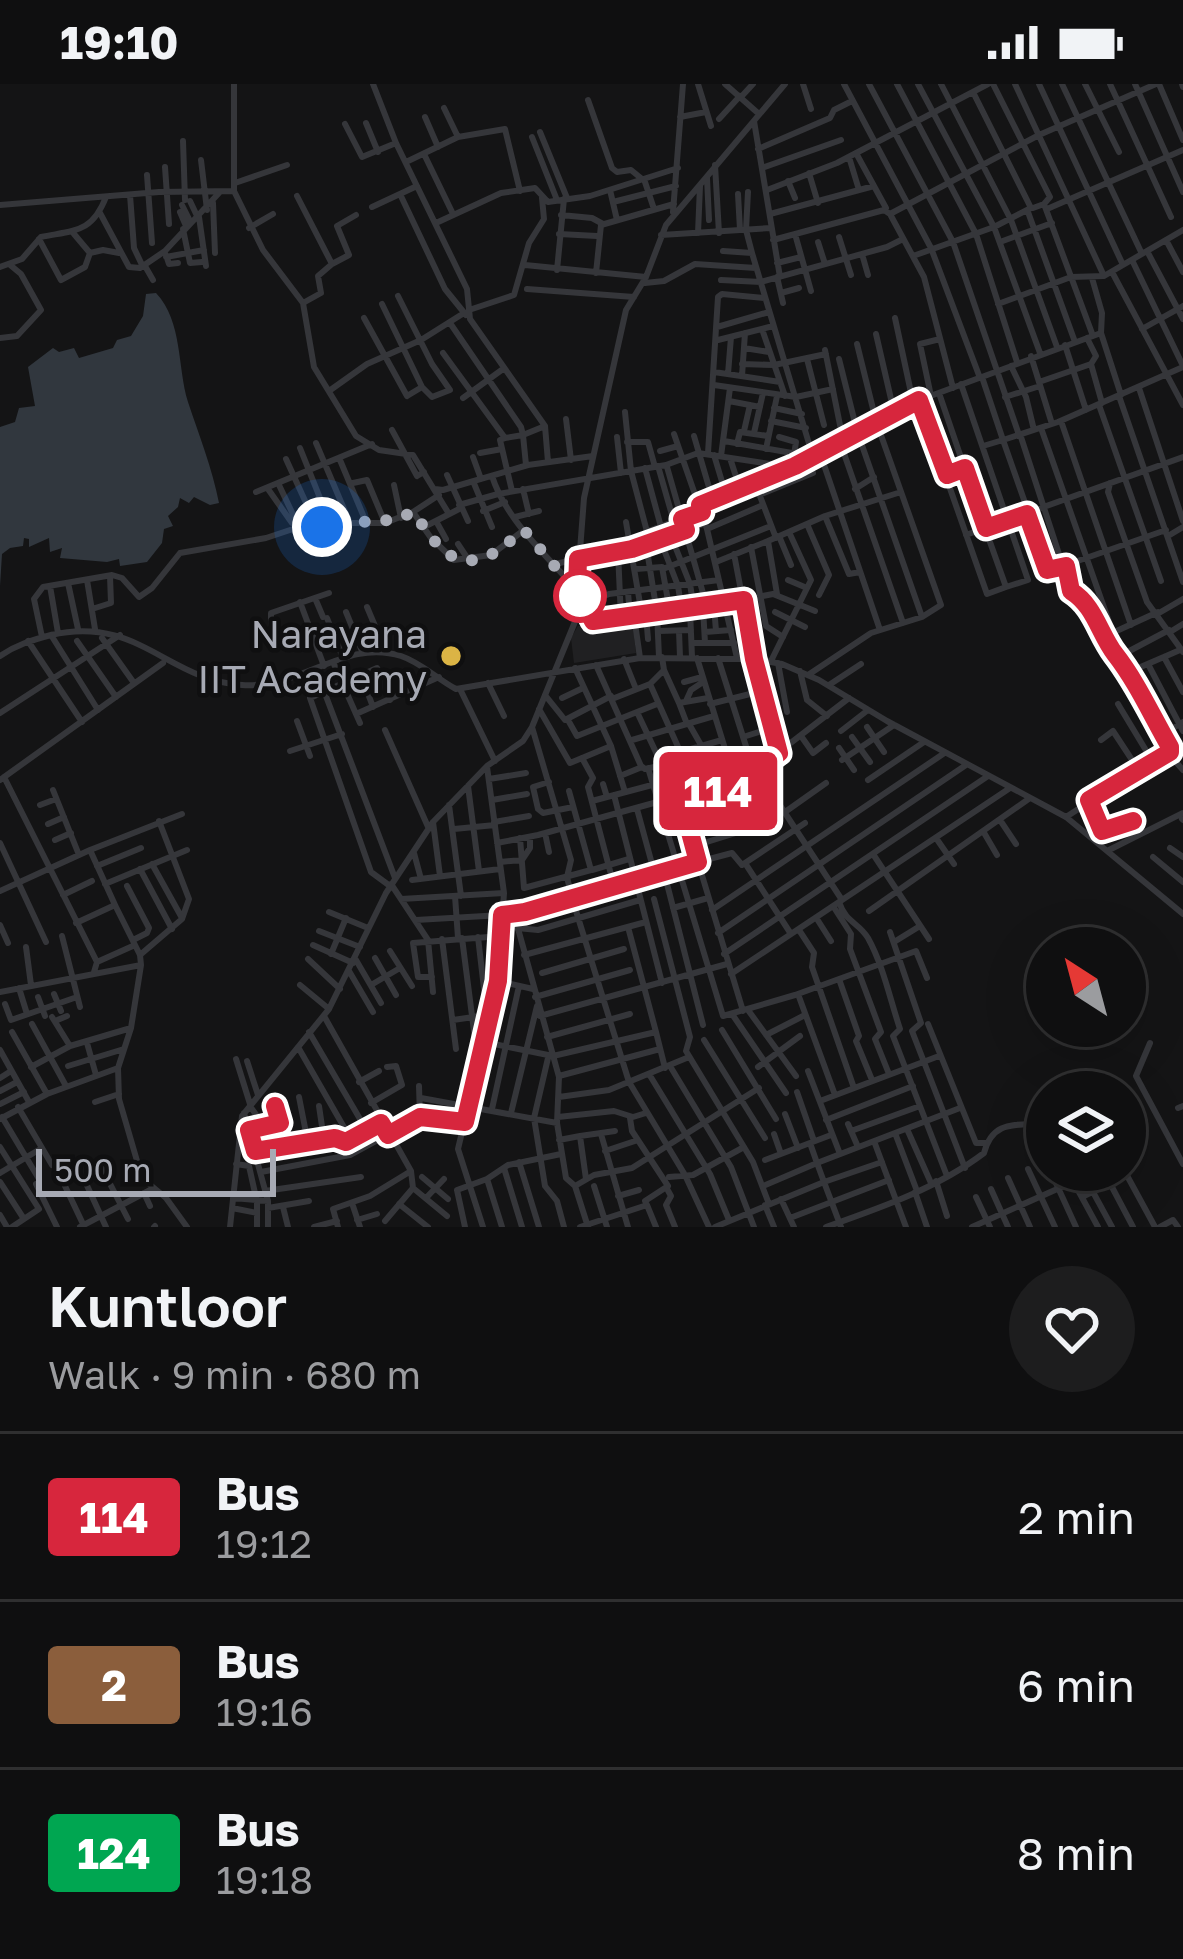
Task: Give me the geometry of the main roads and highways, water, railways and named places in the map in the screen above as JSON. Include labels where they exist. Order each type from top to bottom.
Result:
[{"type":"place","name":"Narayana IIT Academy","points":[[451,656]]}]
